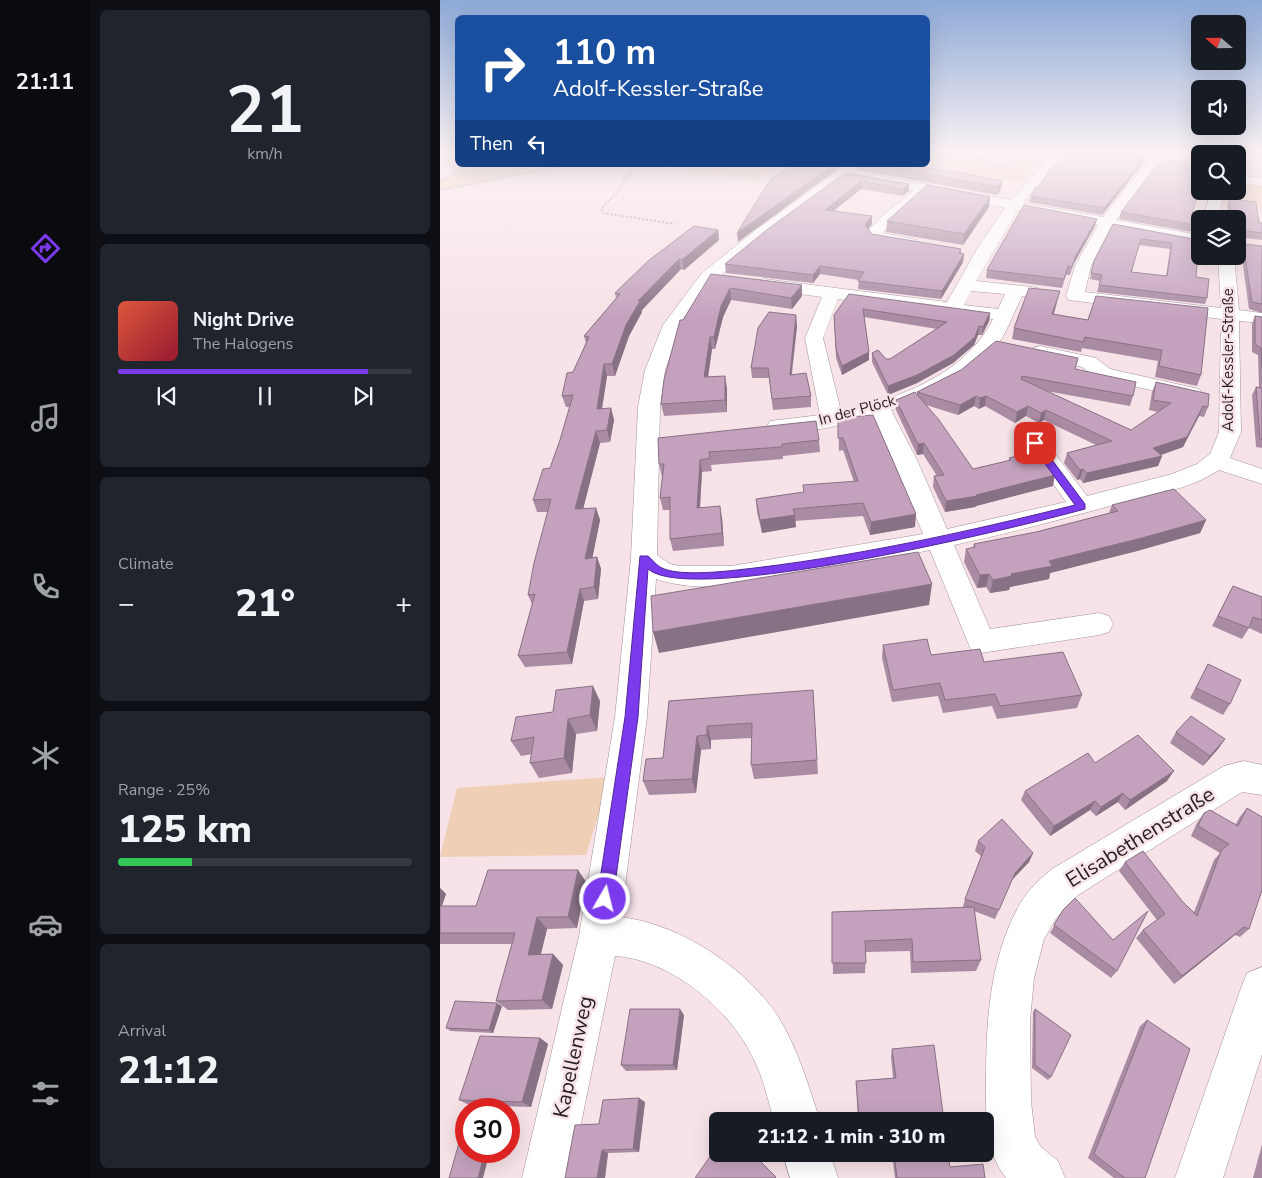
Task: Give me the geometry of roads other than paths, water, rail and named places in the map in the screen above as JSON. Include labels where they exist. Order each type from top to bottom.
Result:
[{"type":"street","name":"Kapellenweg","points":[[546,1178],[599,936],[632,717],[644,558],[657,440],[649,407],[655,370],[672,325],[708,277],[762,232],[795,208]]},
{"type":"street","points":[[900,208],[886,220],[875,233],[877,237],[926,245]]},
{"type":"street","points":[[953,308],[982,254],[1011,208]]},
{"type":"street","points":[[1029,208],[1191,237]]},
{"type":"street","points":[[1076,296],[1083,266],[1107,222],[1119,208]]},
{"type":"street","points":[[963,251],[982,254]]},
{"type":"street","name":"Adolf-Kessler-Straße","points":[[1216,461],[1226,446],[1230,432],[1230,314],[1227,265]]},
{"type":"street","points":[[708,277],[727,279]]},
{"type":"street","points":[[746,282],[1003,315]]},
{"type":"street","points":[[966,285],[1262,318]]},
{"type":"street","name":"In der Plöck","points":[[754,429],[832,420],[880,407],[934,386],[971,362],[1008,345],[1003,315],[1016,290]]},
{"type":"street","points":[[832,293],[814,338],[832,420]]},
{"type":"street","points":[[1008,345],[1089,362],[1103,374],[1229,401]]},
{"type":"street","points":[[880,407],[906,462],[982,642],[1099,624]]},
{"type":"street","points":[[1035,443],[1082,507]]},
{"type":"street","points":[[644,558],[659,572],[682,576],[713,576],[770,570],[1013,524],[1082,507],[1194,474],[1216,461],[1262,477]]},
{"type":"street","name":"Elisabethenstraße","points":[[1041,1178],[1018,1156],[1012,1138],[1008,1110],[1007,1034],[1020,955],[1034,918],[1045,901],[1065,882],[1227,782],[1236,777],[1244,776],[1262,780]]},
{"type":"street","points":[[599,936],[630,938],[680,955],[729,990],[763,1033],[785,1084],[794,1112]]},
{"type":"street","points":[[1199,1178],[1262,988]]},
{"type":"street","points":[[809,1162],[814,1178]]}]
